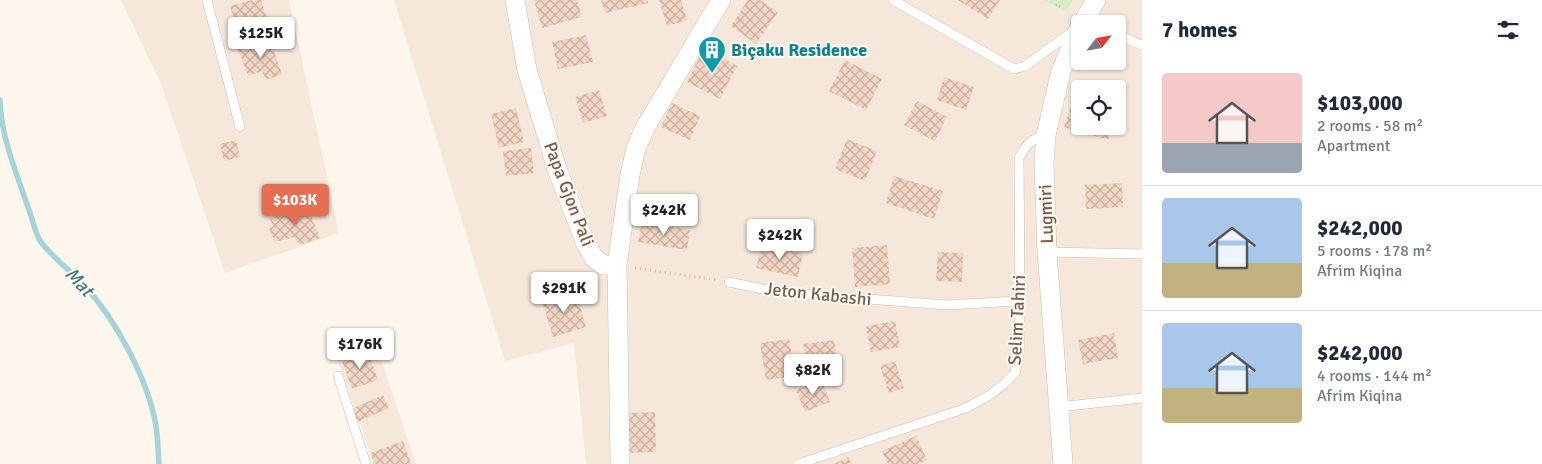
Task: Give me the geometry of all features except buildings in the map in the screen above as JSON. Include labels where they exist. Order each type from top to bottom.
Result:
[{"type":"street","name":"Papa Gjon Pali","points":[[515,0],[527,70],[557,169],[586,244],[594,258],[603,265],[617,265]]},
{"type":"street","points":[[620,464],[617,265],[630,175],[636,148],[645,128],[721,0]]},
{"type":"street","name":"Lugmiri","points":[[1088,15],[1096,0]]},
{"type":"street","name":"Lugmiri","points":[[1063,464],[1047,252],[1044,162],[1046,135],[1061,71],[1071,50]]},
{"type":"lane","points":[[207,0],[240,127]]},
{"type":"lane","points":[[893,0],[1014,69],[1025,66],[1071,32]]},
{"type":"lane","points":[[1126,38],[1142,45]]},
{"type":"lane","name":"Selim Tahiri","points":[[798,464],[966,408],[990,395],[1015,373],[1018,357],[1020,301],[1019,158],[1026,145],[1036,137],[1046,135]]},
{"type":"lane","points":[[1047,252],[1142,254]]},
{"type":"lane","name":"Jeton Kabashi","points":[[729,282],[777,292],[937,304],[1020,301]]},
{"type":"lane","points":[[338,376],[366,464]]},
{"type":"lane","points":[[1058,407],[1142,398]]},
{"type":"path","points":[[617,265],[729,282]]},
{"type":"shaded area","points":[[121,0],[289,0],[339,233],[225,273],[161,84]]},
{"type":"shaded area","points":[[394,0],[1142,0],[1142,464],[586,464],[574,343],[505,361]]},
{"type":"shaded area","points":[[375,341],[416,464],[374,464],[336,355]]},
{"type":"green space","points":[[1043,0],[1073,0],[1066,11]]},
{"type":"waterway","name":"Mat","points":[[0,100],[6,142],[37,235],[56,259],[96,299],[108,315],[129,351],[146,389],[152,408],[157,431],[159,464]]},
{"type":"place","name":"Biçaku Residence","points":[[712,74]]}]
